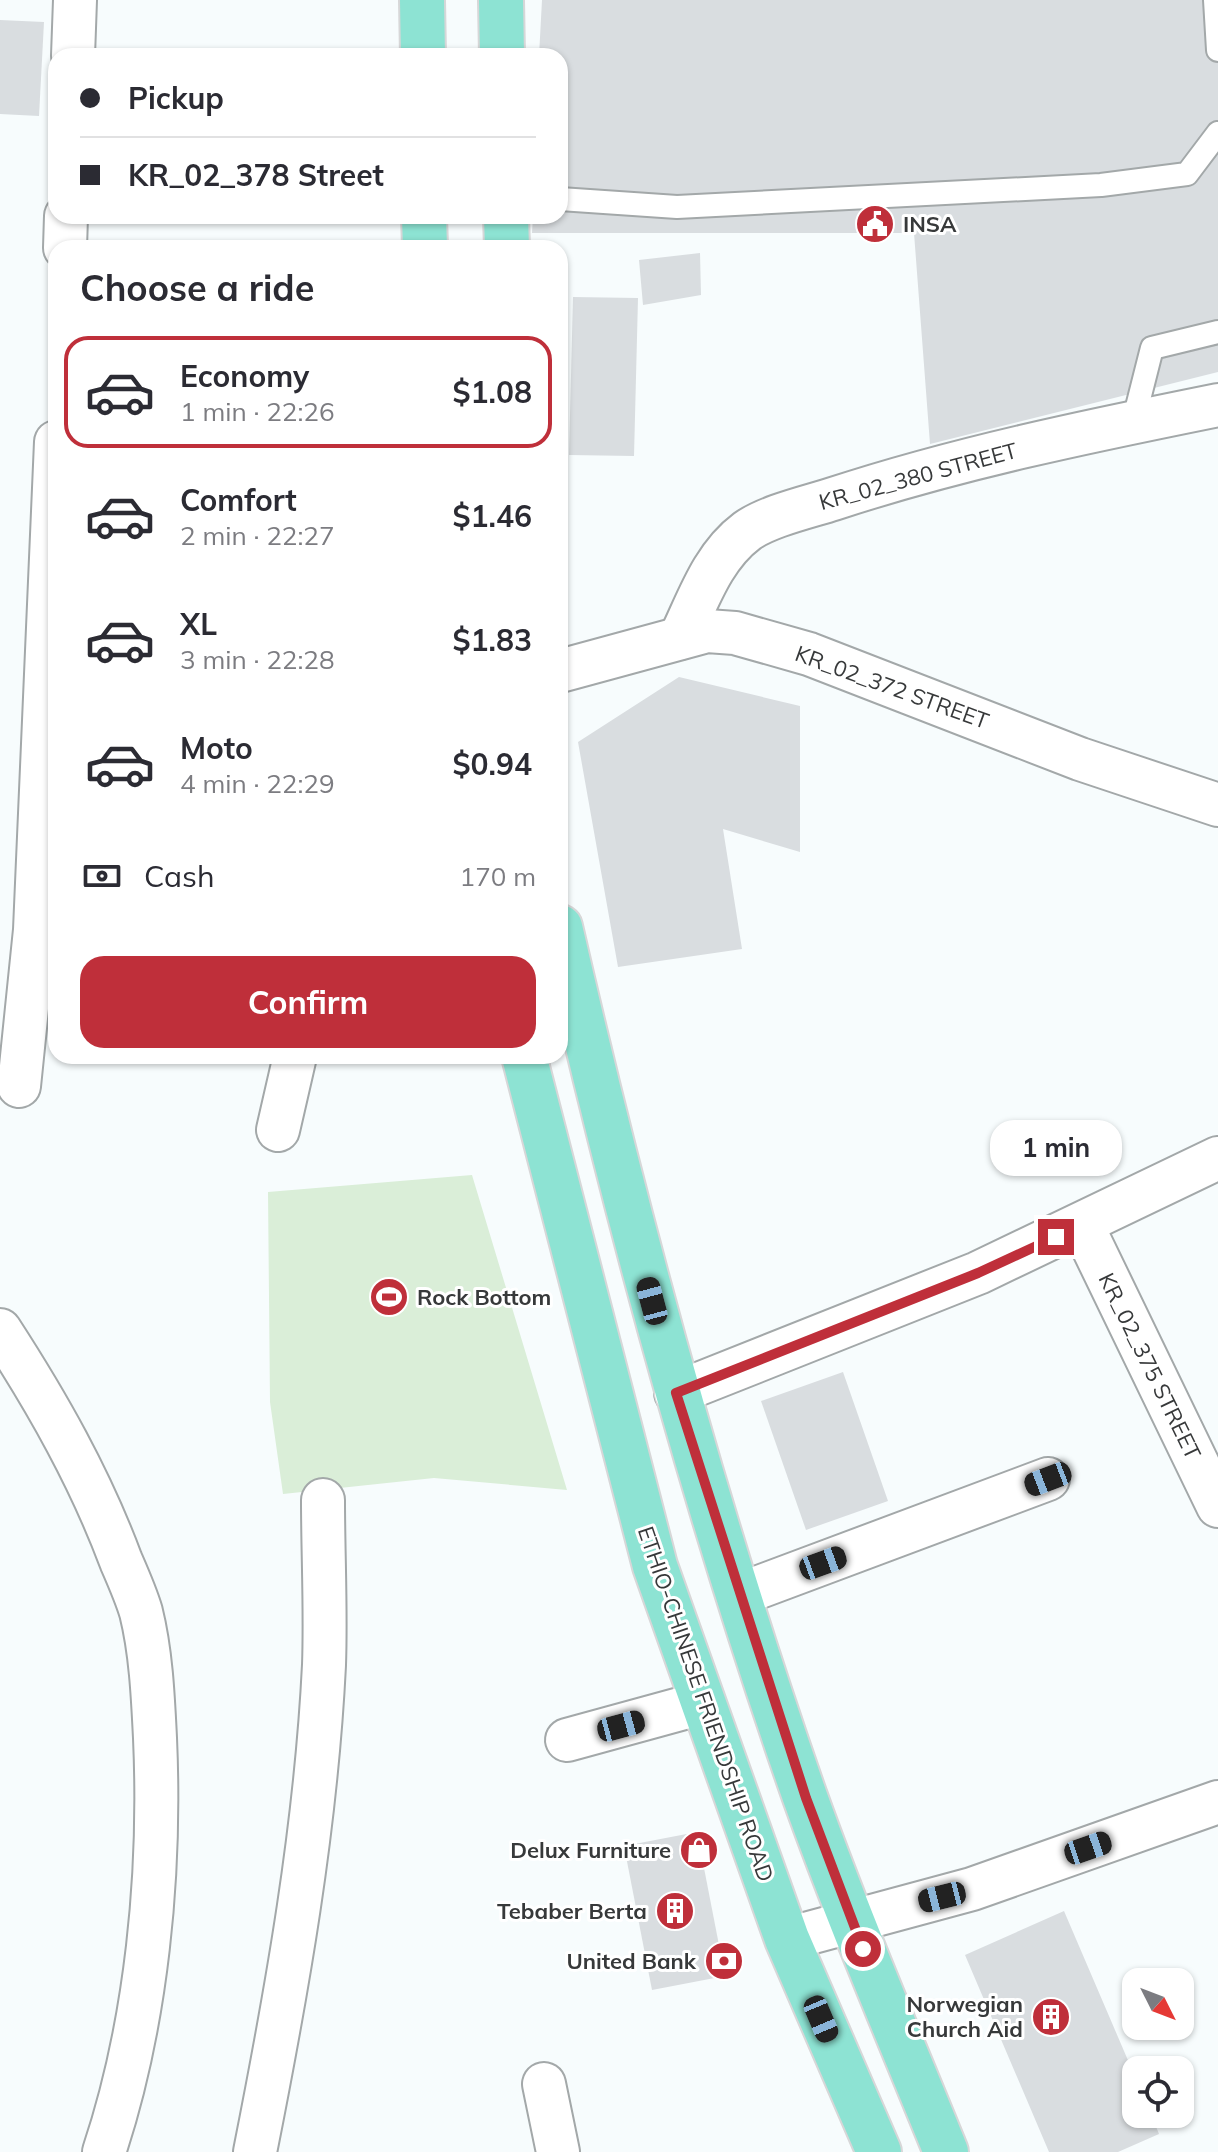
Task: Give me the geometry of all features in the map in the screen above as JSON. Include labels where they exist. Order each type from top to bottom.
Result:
[{"type":"main road","points":[[422,0],[423,48]]},
{"type":"main road","points":[[501,0],[502,48]]},
{"type":"main road","points":[[568,963],[603,1118],[676,1393],[738,1595],[806,1798],[851,1919],[946,2152]]},
{"type":"main road","name":"ETHIO-CHINESE FRIENDSHIP ROAD","points":[[526,1064],[655,1566],[787,1939],[879,2152]]},
{"type":"street","points":[[73,48],[75,0]]},
{"type":"street","name":"KR_02_380 STREET","points":[[680,638],[709,576],[724,554],[749,530],[870,487],[987,455],[1218,405]]},
{"type":"street","name":"KR_02_372 STREET","points":[[568,669],[707,631],[735,633],[809,654],[1080,759],[1218,805]]},
{"type":"street","points":[[19,1086],[45,930],[48,797]]},
{"type":"street","points":[[278,1130],[293,1064]]},
{"type":"street","points":[[676,1393],[978,1273],[1218,1158]]},
{"type":"street","name":"KR_02_375 STREET","points":[[1082,1225],[1218,1506]]},
{"type":"street","points":[[0,1330],[61,1428],[102,1509],[141,1611],[153,1696],[158,1812],[152,1905],[128,2060],[104,2152]]},
{"type":"street","points":[[738,1595],[1048,1479]]},
{"type":"street","points":[[255,2152],[294,1943],[309,1823],[324,1664],[323,1500]]},
{"type":"street","points":[[567,1740],[702,1703]]},
{"type":"street","points":[[787,1939],[851,1919],[972,1889],[1218,1802]]},
{"type":"street","points":[[544,2084],[558,2152]]},
{"type":"lane","points":[[1215,0],[1218,50]]},
{"type":"lane","points":[[568,200],[677,207],[1101,185],[1187,174],[1218,133]]},
{"type":"lane","points":[[1133,423],[1152,348],[1218,332]]},
{"type":"green space","name":"Rock Bottom","points":[[472,1175],[567,1490],[434,1478],[283,1494],[270,1402],[268,1192]]},
{"type":"building","name":"INSA","points":[[542,0],[1218,0],[1218,372],[930,444],[914,233],[532,233],[533,224],[568,224],[568,48],[539,48]]},
{"type":"building","points":[[0,20],[44,22],[39,116],[0,114]]},
{"type":"building","points":[[700,253],[701,295],[643,305],[639,260]]},
{"type":"building","points":[[573,297],[638,298],[634,456],[569,455]]},
{"type":"building","points":[[679,677],[800,706],[800,852],[723,829],[742,949],[618,967],[578,742]]},
{"type":"building","points":[[843,1372],[888,1501],[806,1530],[761,1401]]},
{"type":"building","name":"Tebaber Berta","points":[[697,1832],[725,1976],[652,1990],[624,1846]]},
{"type":"building","name":"Norwegian Church Aid","points":[[1064,1911],[1126,2056],[1122,2056],[1122,2128],[1157,2128],[1159,2134],[1118,2152],[1049,2152],[965,1955]]},
{"type":"place","name":"INSA","points":[[875,224]]},
{"type":"place","name":"Rock Bottom","points":[[389,1297]]},
{"type":"place","name":"Delux Furniture","points":[[699,1850]]},
{"type":"place","name":"Tebaber Berta","points":[[675,1911]]},
{"type":"place","name":"United Bank","points":[[724,1961]]},
{"type":"place","name":"Norwegian Church Aid","points":[[1051,2017]]},
{"type":"route","points":[[863,1949],[806,1798],[738,1595],[676,1393],[978,1273],[1056,1237]]}]
